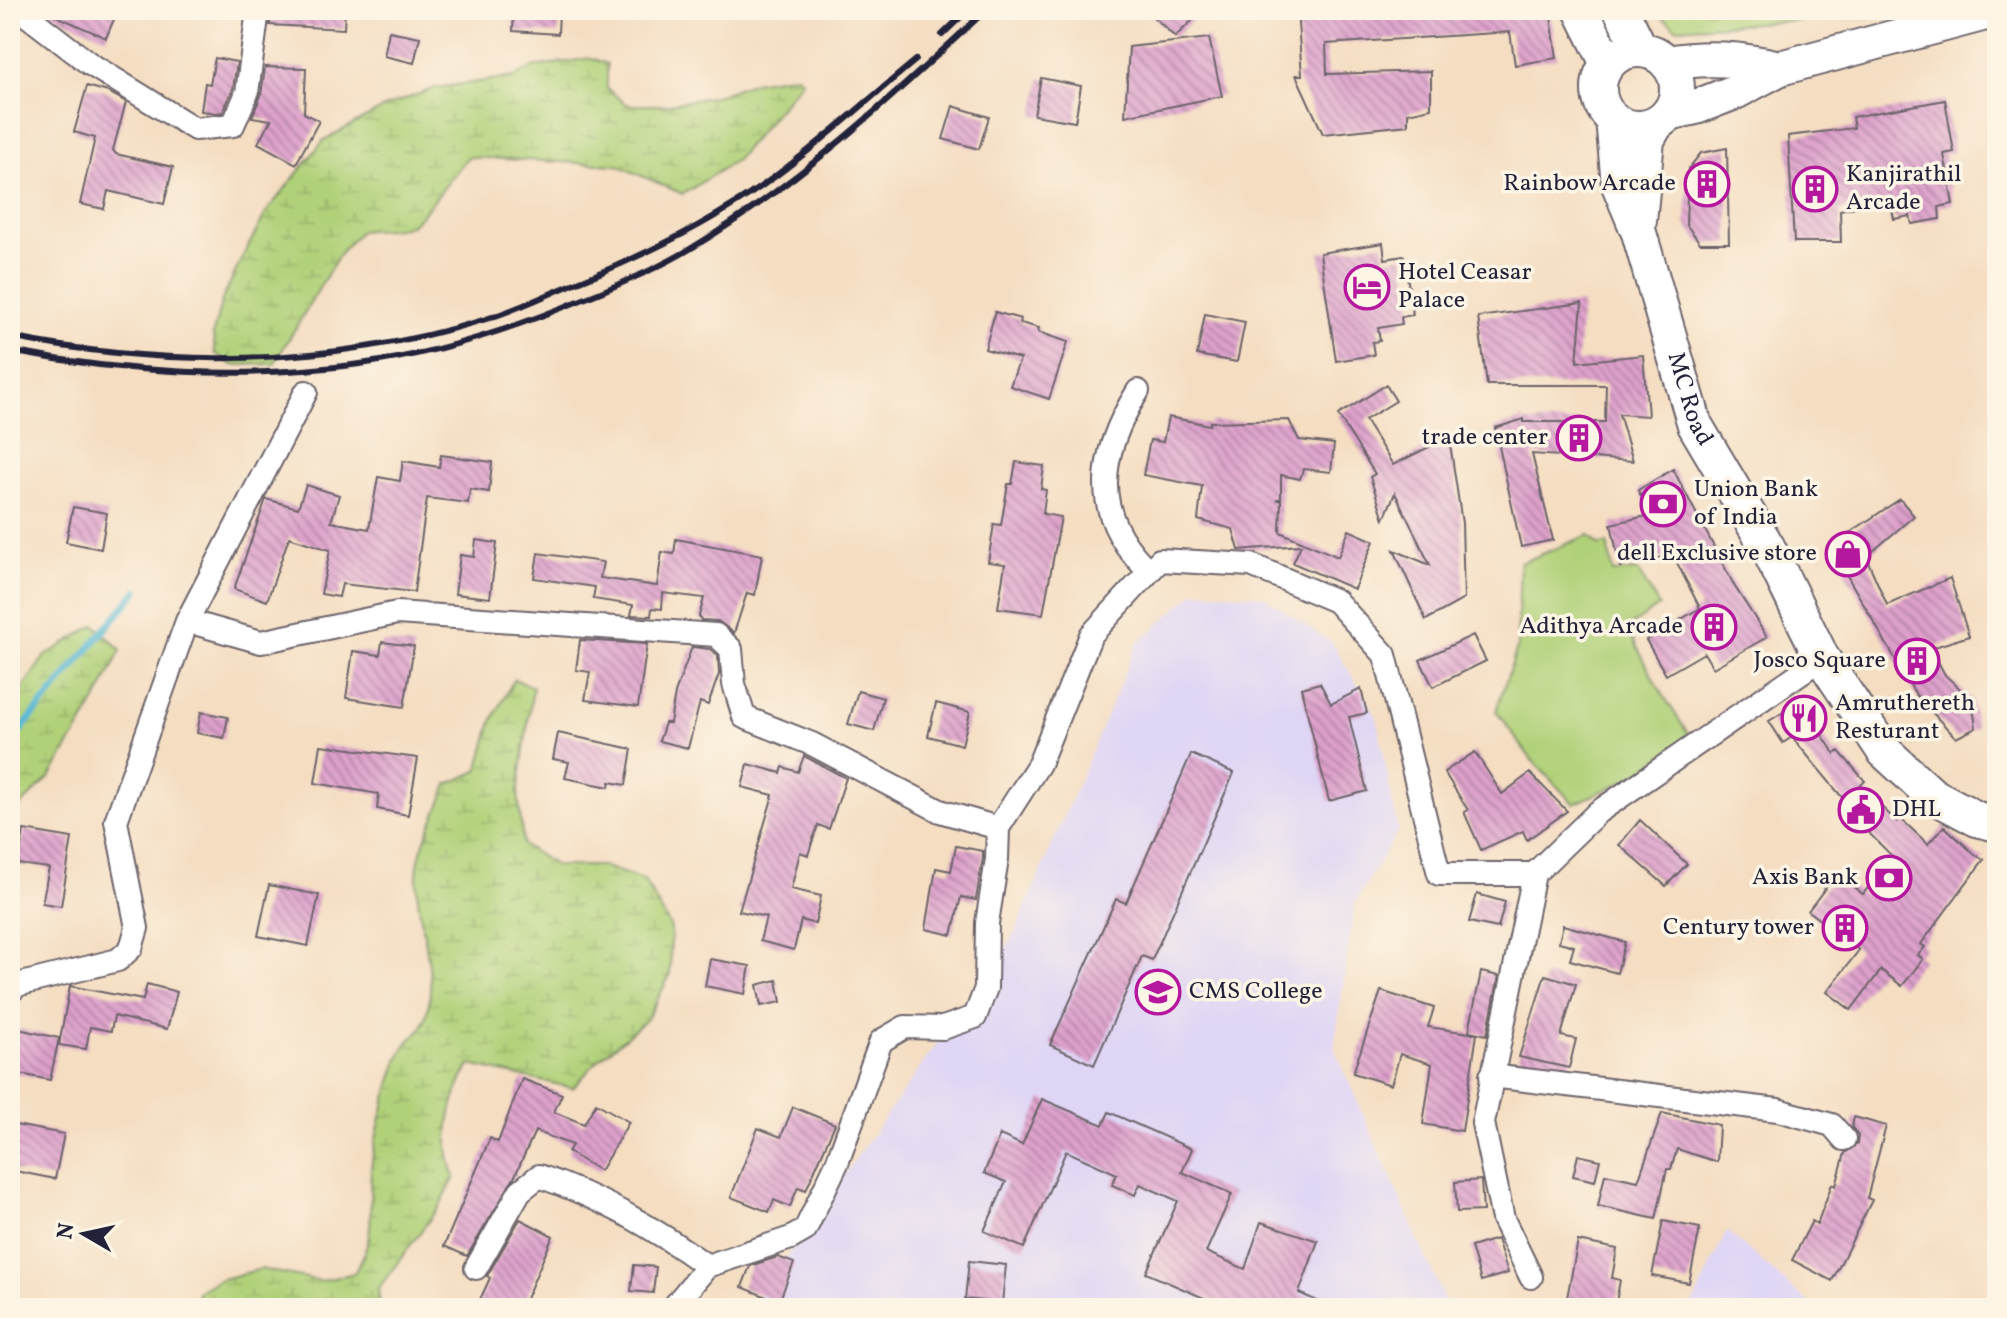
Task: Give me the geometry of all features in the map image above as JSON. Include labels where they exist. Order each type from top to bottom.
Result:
[{"type":"main road","points":[[1581,10],[1608,64],[1617,56],[1654,56],[1741,59],[1780,68]]},
{"type":"main road","points":[[1621,10],[1677,87],[1647,140],[1639,233]]},
{"type":"main road","points":[[1613,119],[1634,128],[1735,92],[1780,68],[1997,10]]},
{"type":"main road","name":"MC Road","points":[[1608,64],[1600,82],[1600,93],[1613,119],[1619,185],[1639,233],[1695,425],[1768,548],[1822,658],[1884,751],[1932,795],[1977,819],[1997,824]]},
{"type":"main road","name":"MC Road","points":[[1822,658],[1859,693],[1904,749],[1975,800],[1997,806]]},
{"type":"street","points":[[20,10],[90,64],[195,129],[233,125],[247,93],[258,10]]},
{"type":"street","points":[[1566,10],[1572,31],[1608,64]]},
{"type":"street","points":[[1138,391],[1124,413],[1113,449],[1104,488],[1105,505],[1125,544],[1149,571]]},
{"type":"street","points":[[10,992],[17,985],[118,960],[131,948],[137,928],[116,821],[187,621],[306,392]]},
{"type":"street","points":[[673,1308],[707,1266],[791,1238],[805,1230],[837,1163],[881,1041],[905,1027],[943,1028],[975,1017],[986,988],[987,923],[997,859],[998,828],[1039,764],[1091,635],[1160,560],[1251,565],[1336,601],[1385,655],[1439,874],[1534,874]]},
{"type":"street","points":[[187,621],[261,642],[397,613],[716,635],[731,649],[734,684],[744,717],[812,744],[940,811],[998,828]]},
{"type":"street","points":[[1531,1277],[1503,1219],[1483,1123],[1534,874],[1598,812],[1822,658]]},
{"type":"street","points":[[1491,1076],[1778,1110],[1832,1125],[1844,1139]]},
{"type":"street","points":[[476,1268],[520,1191],[539,1176],[594,1195],[672,1240],[707,1266]]},
{"type":"shaded area","name":"CMS College","points":[[1196,591],[1263,596],[1332,643],[1376,715],[1398,830],[1355,903],[1334,1048],[1448,1308],[750,1308],[1014,935],[1137,644]]},
{"type":"shaded area","points":[[1727,1231],[1815,1308],[1691,1308]]},
{"type":"green space","points":[[1653,10],[1972,10],[1676,28]]},
{"type":"green space","points":[[591,58],[607,64],[607,89],[628,105],[664,105],[716,96],[754,82],[796,75],[802,81],[736,160],[683,194],[617,165],[468,157],[416,221],[405,227],[360,231],[340,253],[274,364],[232,365],[215,353],[213,333],[222,300],[243,256],[267,211],[324,140],[387,106],[435,88],[514,77],[534,67]]},
{"type":"green space","points":[[1589,535],[1599,546],[1607,543],[1613,572],[1638,571],[1659,606],[1627,628],[1657,685],[1690,737],[1629,779],[1574,804],[1532,760],[1496,711],[1517,648],[1520,563]]},
{"type":"green space","points":[[95,625],[121,650],[96,701],[50,777],[10,816],[10,706],[45,656]]},
{"type":"green space","points":[[514,679],[533,687],[518,792],[523,845],[556,866],[601,866],[644,880],[671,928],[670,975],[647,1019],[597,1061],[573,1088],[470,1065],[453,1105],[448,1134],[448,1149],[455,1177],[441,1204],[378,1289],[380,1308],[193,1308],[199,1291],[218,1280],[261,1269],[321,1281],[354,1273],[362,1259],[370,1232],[372,1162],[385,1101],[401,1054],[421,1029],[428,1008],[430,970],[417,876],[421,852],[448,784],[478,771],[492,721]]},
{"type":"building","points":[[43,10],[118,10],[106,38]]},
{"type":"building","points":[[272,10],[345,10],[344,29],[270,25]]},
{"type":"building","points":[[514,10],[559,10],[558,34],[513,31]]},
{"type":"building","points":[[1146,10],[1203,10],[1175,37]]},
{"type":"building","points":[[1297,10],[1550,10],[1557,58],[1515,65],[1510,32],[1326,44],[1327,74],[1431,71],[1431,108],[1408,113],[1408,125],[1323,134],[1296,75],[1302,75]]},
{"type":"building","points":[[389,31],[420,37],[414,63],[384,56]]},
{"type":"building","points":[[1209,38],[1222,96],[1125,116],[1129,47]]},
{"type":"building","points":[[215,58],[237,62],[233,89],[223,112],[216,113],[201,111],[205,83],[210,84]]},
{"type":"building","points":[[265,67],[306,68],[304,113],[319,121],[296,164],[258,143],[271,120],[252,117],[261,95]]},
{"type":"building","points":[[1041,78],[1081,86],[1075,122],[1034,115]]},
{"type":"building","points":[[87,86],[108,92],[126,102],[113,150],[116,154],[173,167],[164,204],[108,191],[104,209],[80,204],[95,138],[74,132]]},
{"type":"building","points":[[1945,100],[1954,152],[1944,154],[1953,204],[1939,207],[1940,219],[1912,224],[1910,216],[1894,219],[1890,200],[1840,210],[1841,242],[1794,242],[1788,136],[1854,128],[1852,117]]},
{"type":"building","points":[[953,106],[989,117],[979,149],[943,139]]},
{"type":"building","name":"Rainbow Arcade","points":[[1727,148],[1729,243],[1700,243],[1686,224],[1688,169],[1701,153]]},
{"type":"building","name":"Hotel Ceasar Palace","points":[[1383,243],[1385,259],[1404,256],[1413,315],[1401,317],[1402,324],[1378,328],[1380,341],[1372,342],[1374,355],[1336,361],[1320,253]]},
{"type":"building","points":[[1582,303],[1577,362],[1643,355],[1648,416],[1619,414],[1633,461],[1532,454],[1553,540],[1521,547],[1495,428],[1524,419],[1524,422],[1605,422],[1606,385],[1487,385],[1478,317]]},
{"type":"building","points":[[995,312],[1021,319],[1020,323],[1039,328],[1038,332],[1068,342],[1049,399],[1010,386],[1020,359],[985,349]]},
{"type":"building","points":[[1205,314],[1245,322],[1237,362],[1197,355]]},
{"type":"building","points":[[1386,385],[1396,401],[1365,420],[1393,465],[1449,437],[1462,523],[1464,599],[1426,620],[1394,550],[1430,565],[1395,493],[1384,519],[1370,477],[1375,474],[1338,415]]},
{"type":"building","points":[[1168,417],[1210,425],[1210,422],[1289,420],[1299,440],[1334,444],[1331,472],[1303,469],[1300,479],[1281,475],[1281,499],[1276,499],[1281,501],[1280,532],[1338,557],[1349,530],[1374,541],[1354,589],[1293,563],[1301,545],[1239,550],[1233,529],[1198,520],[1202,486],[1143,475],[1150,440],[1163,442]]},
{"type":"building","points":[[441,455],[492,462],[489,492],[470,489],[468,503],[427,498],[414,592],[342,584],[339,597],[321,594],[330,550],[289,537],[267,601],[234,589],[266,499],[298,508],[306,485],[339,495],[331,522],[369,529],[378,477],[400,481],[403,461],[439,467]]},
{"type":"building","points":[[1016,462],[1044,466],[1041,489],[1046,490],[1043,514],[1061,517],[1043,614],[998,608],[1005,564],[988,562],[994,524],[1001,525],[1008,484],[1012,484]]},
{"type":"building","points":[[1673,469],[1735,587],[1767,637],[1713,668],[1704,653],[1666,675],[1646,640],[1700,608],[1673,555],[1620,567],[1611,524],[1651,515],[1638,490]]},
{"type":"building","name":"Josco Square","points":[[1900,499],[1914,516],[1866,557],[1887,605],[1950,578],[1969,636],[1931,648],[1945,675],[1972,700],[1976,728],[1956,738],[1916,695],[1830,546]]},
{"type":"building","points":[[73,507],[107,513],[101,549],[66,542]]},
{"type":"building","points":[[676,539],[762,555],[755,595],[747,593],[734,633],[718,621],[701,620],[699,616],[704,598],[663,593],[662,609],[652,608],[651,616],[631,615],[633,605],[593,599],[595,587],[534,578],[538,553],[603,562],[600,578],[657,586],[662,552],[674,554]]},
{"type":"building","points":[[476,540],[497,543],[490,598],[455,594],[460,555],[474,557]]},
{"type":"building","points":[[1473,635],[1486,661],[1433,687],[1420,660]]},
{"type":"building","points":[[580,640],[647,644],[638,707],[585,700],[590,672],[576,670]]},
{"type":"building","points":[[382,642],[414,646],[404,707],[346,698],[353,651],[380,655]]},
{"type":"building","points":[[692,647],[710,649],[718,656],[719,674],[708,705],[700,702],[688,748],[659,741],[665,723],[670,723],[675,693]]},
{"type":"building","points":[[1320,683],[1331,704],[1361,689],[1367,713],[1349,717],[1367,791],[1329,801],[1301,688]]},
{"type":"building","points":[[858,691],[883,698],[874,731],[848,724]]},
{"type":"building","points":[[1805,699],[1818,720],[1814,723],[1835,754],[1839,751],[1865,781],[1860,786],[1897,822],[1901,819],[1928,844],[1944,826],[1974,854],[1984,859],[1921,944],[1925,947],[1918,955],[1923,959],[1902,986],[1881,970],[1851,1010],[1827,992],[1859,950],[1808,911],[1836,874],[1863,894],[1892,856],[1842,806],[1846,802],[1792,737],[1783,743],[1769,721]]},
{"type":"building","points":[[936,703],[970,712],[962,745],[928,736]]},
{"type":"building","points":[[201,712],[228,717],[224,738],[197,733]]},
{"type":"building","points":[[558,733],[632,749],[626,785],[610,782],[609,787],[565,778],[569,762],[553,759]]},
{"type":"building","points":[[321,745],[418,758],[408,815],[377,809],[379,794],[315,783]]},
{"type":"building","points":[[1475,752],[1502,794],[1530,773],[1567,811],[1527,840],[1523,831],[1481,850],[1464,812],[1468,810],[1444,772]]},
{"type":"building","points":[[1191,754],[1234,773],[1152,960],[1142,956],[1094,1065],[1050,1045],[1116,899],[1126,903]]},
{"type":"building","points":[[804,756],[846,778],[829,829],[818,825],[808,855],[800,852],[791,889],[821,896],[815,924],[801,920],[794,950],[760,941],[766,917],[739,911],[773,795],[742,787],[748,764],[781,773],[783,767],[798,772]]},
{"type":"building","points":[[1640,820],[1687,864],[1666,886],[1619,845]]},
{"type":"building","points":[[24,830],[72,838],[61,906],[42,903],[49,868],[18,864]]},
{"type":"building","points":[[956,846],[983,851],[983,858],[976,900],[961,897],[952,935],[926,929],[936,868],[951,871]]},
{"type":"building","points":[[269,885],[319,895],[308,946],[258,936]]},
{"type":"building","points":[[1477,894],[1505,902],[1498,928],[1469,922]]},
{"type":"building","points":[[1563,925],[1625,942],[1617,973],[1570,960],[1574,946],[1559,942]]},
{"type":"building","points":[[710,959],[750,966],[745,994],[705,986]]},
{"type":"building","points":[[1481,972],[1499,976],[1487,1035],[1469,1031]]},
{"type":"building","points":[[1545,975],[1576,984],[1561,1036],[1576,1039],[1569,1068],[1519,1057]]},
{"type":"building","points":[[777,980],[781,1002],[761,1006],[757,985]]},
{"type":"building","points":[[147,984],[177,992],[167,1029],[114,1016],[111,1031],[90,1027],[86,1049],[59,1045],[70,986],[143,1000]]},
{"type":"building","points":[[1381,991],[1434,1008],[1428,1027],[1477,1034],[1462,1131],[1423,1124],[1432,1064],[1400,1054],[1391,1085],[1353,1073]]},
{"type":"building","points":[[18,1029],[59,1038],[50,1080],[10,1072]]},
{"type":"building","points":[[522,1079],[562,1094],[554,1112],[584,1124],[596,1103],[629,1122],[600,1171],[568,1152],[572,1145],[535,1131],[514,1178],[467,1256],[444,1246],[490,1138],[498,1142]]},
{"type":"building","points":[[1042,1099],[1103,1125],[1109,1112],[1192,1149],[1182,1172],[1232,1194],[1206,1252],[1245,1269],[1261,1222],[1318,1241],[1299,1293],[1333,1308],[1227,1308],[1146,1273],[1178,1201],[1140,1184],[1135,1195],[1112,1185],[1117,1174],[1066,1151],[1024,1248],[984,1231],[1006,1182],[984,1173],[1000,1135],[1022,1145]]},
{"type":"building","points":[[793,1107],[835,1124],[806,1190],[798,1187],[790,1207],[774,1200],[769,1212],[731,1197],[758,1128],[781,1137]]},
{"type":"building","points":[[1662,1113],[1719,1125],[1717,1162],[1677,1149],[1671,1169],[1667,1169],[1656,1219],[1598,1206],[1605,1174],[1638,1181]]},
{"type":"building","points":[[1854,1117],[1886,1126],[1867,1198],[1872,1200],[1832,1281],[1792,1260],[1812,1221],[1817,1224],[1832,1184],[1836,1186],[1845,1153],[1857,1144],[1858,1136],[1852,1127]]},
{"type":"building","points":[[10,1124],[64,1134],[55,1179],[10,1170]]},
{"type":"building","points":[[1578,1155],[1600,1160],[1595,1181],[1573,1176]]},
{"type":"building","points":[[1481,1180],[1483,1211],[1457,1212],[1455,1182]]},
{"type":"building","points":[[520,1219],[553,1236],[522,1308],[476,1308],[490,1278],[487,1276]]},
{"type":"building","points":[[1663,1221],[1700,1228],[1689,1283],[1652,1276]]},
{"type":"building","points":[[1497,1239],[1508,1273],[1481,1281],[1471,1247]]},
{"type":"building","points":[[1578,1241],[1617,1249],[1612,1278],[1620,1280],[1615,1308],[1565,1308]]},
{"type":"building","points":[[778,1257],[794,1263],[779,1302],[742,1287],[750,1266]]},
{"type":"building","points":[[969,1261],[1006,1265],[1002,1303],[965,1299]]},
{"type":"building","points":[[634,1265],[656,1267],[653,1293],[631,1291]]},
{"type":"waterway","points":[[10,743],[137,591]]},
{"type":"railway","points":[[942,35],[968,10]]},
{"type":"railway","points":[[10,351],[140,369],[273,372],[389,360],[446,347],[503,329],[639,276],[730,223],[770,196],[844,137],[986,10]]},
{"type":"railway","points":[[10,337],[128,354],[248,358],[366,347],[483,320],[623,263],[720,213],[804,154],[916,60]]},
{"type":"place","name":"Rainbow Arcade","points":[[1707,184]]},
{"type":"place","name":"Kanjirathil Arcade","points":[[1815,189]]},
{"type":"place","name":"Hotel Ceasar Palace","points":[[1367,287]]},
{"type":"place","name":"trade center","points":[[1579,438]]},
{"type":"place","name":"Union Bank of India","points":[[1663,504]]},
{"type":"place","name":"dell Exclusive store","points":[[1848,554]]},
{"type":"place","name":"Adithya Arcade","points":[[1714,627]]},
{"type":"place","name":"Josco Square","points":[[1917,661]]},
{"type":"place","name":"Amruthereth Resturant","points":[[1804,718]]},
{"type":"place","name":"DHL","points":[[1861,810]]},
{"type":"place","name":"Axis Bank","points":[[1889,878]]},
{"type":"place","name":"Century tower","points":[[1845,928]]},
{"type":"place","name":"CMS College","points":[[1158,992]]}]
